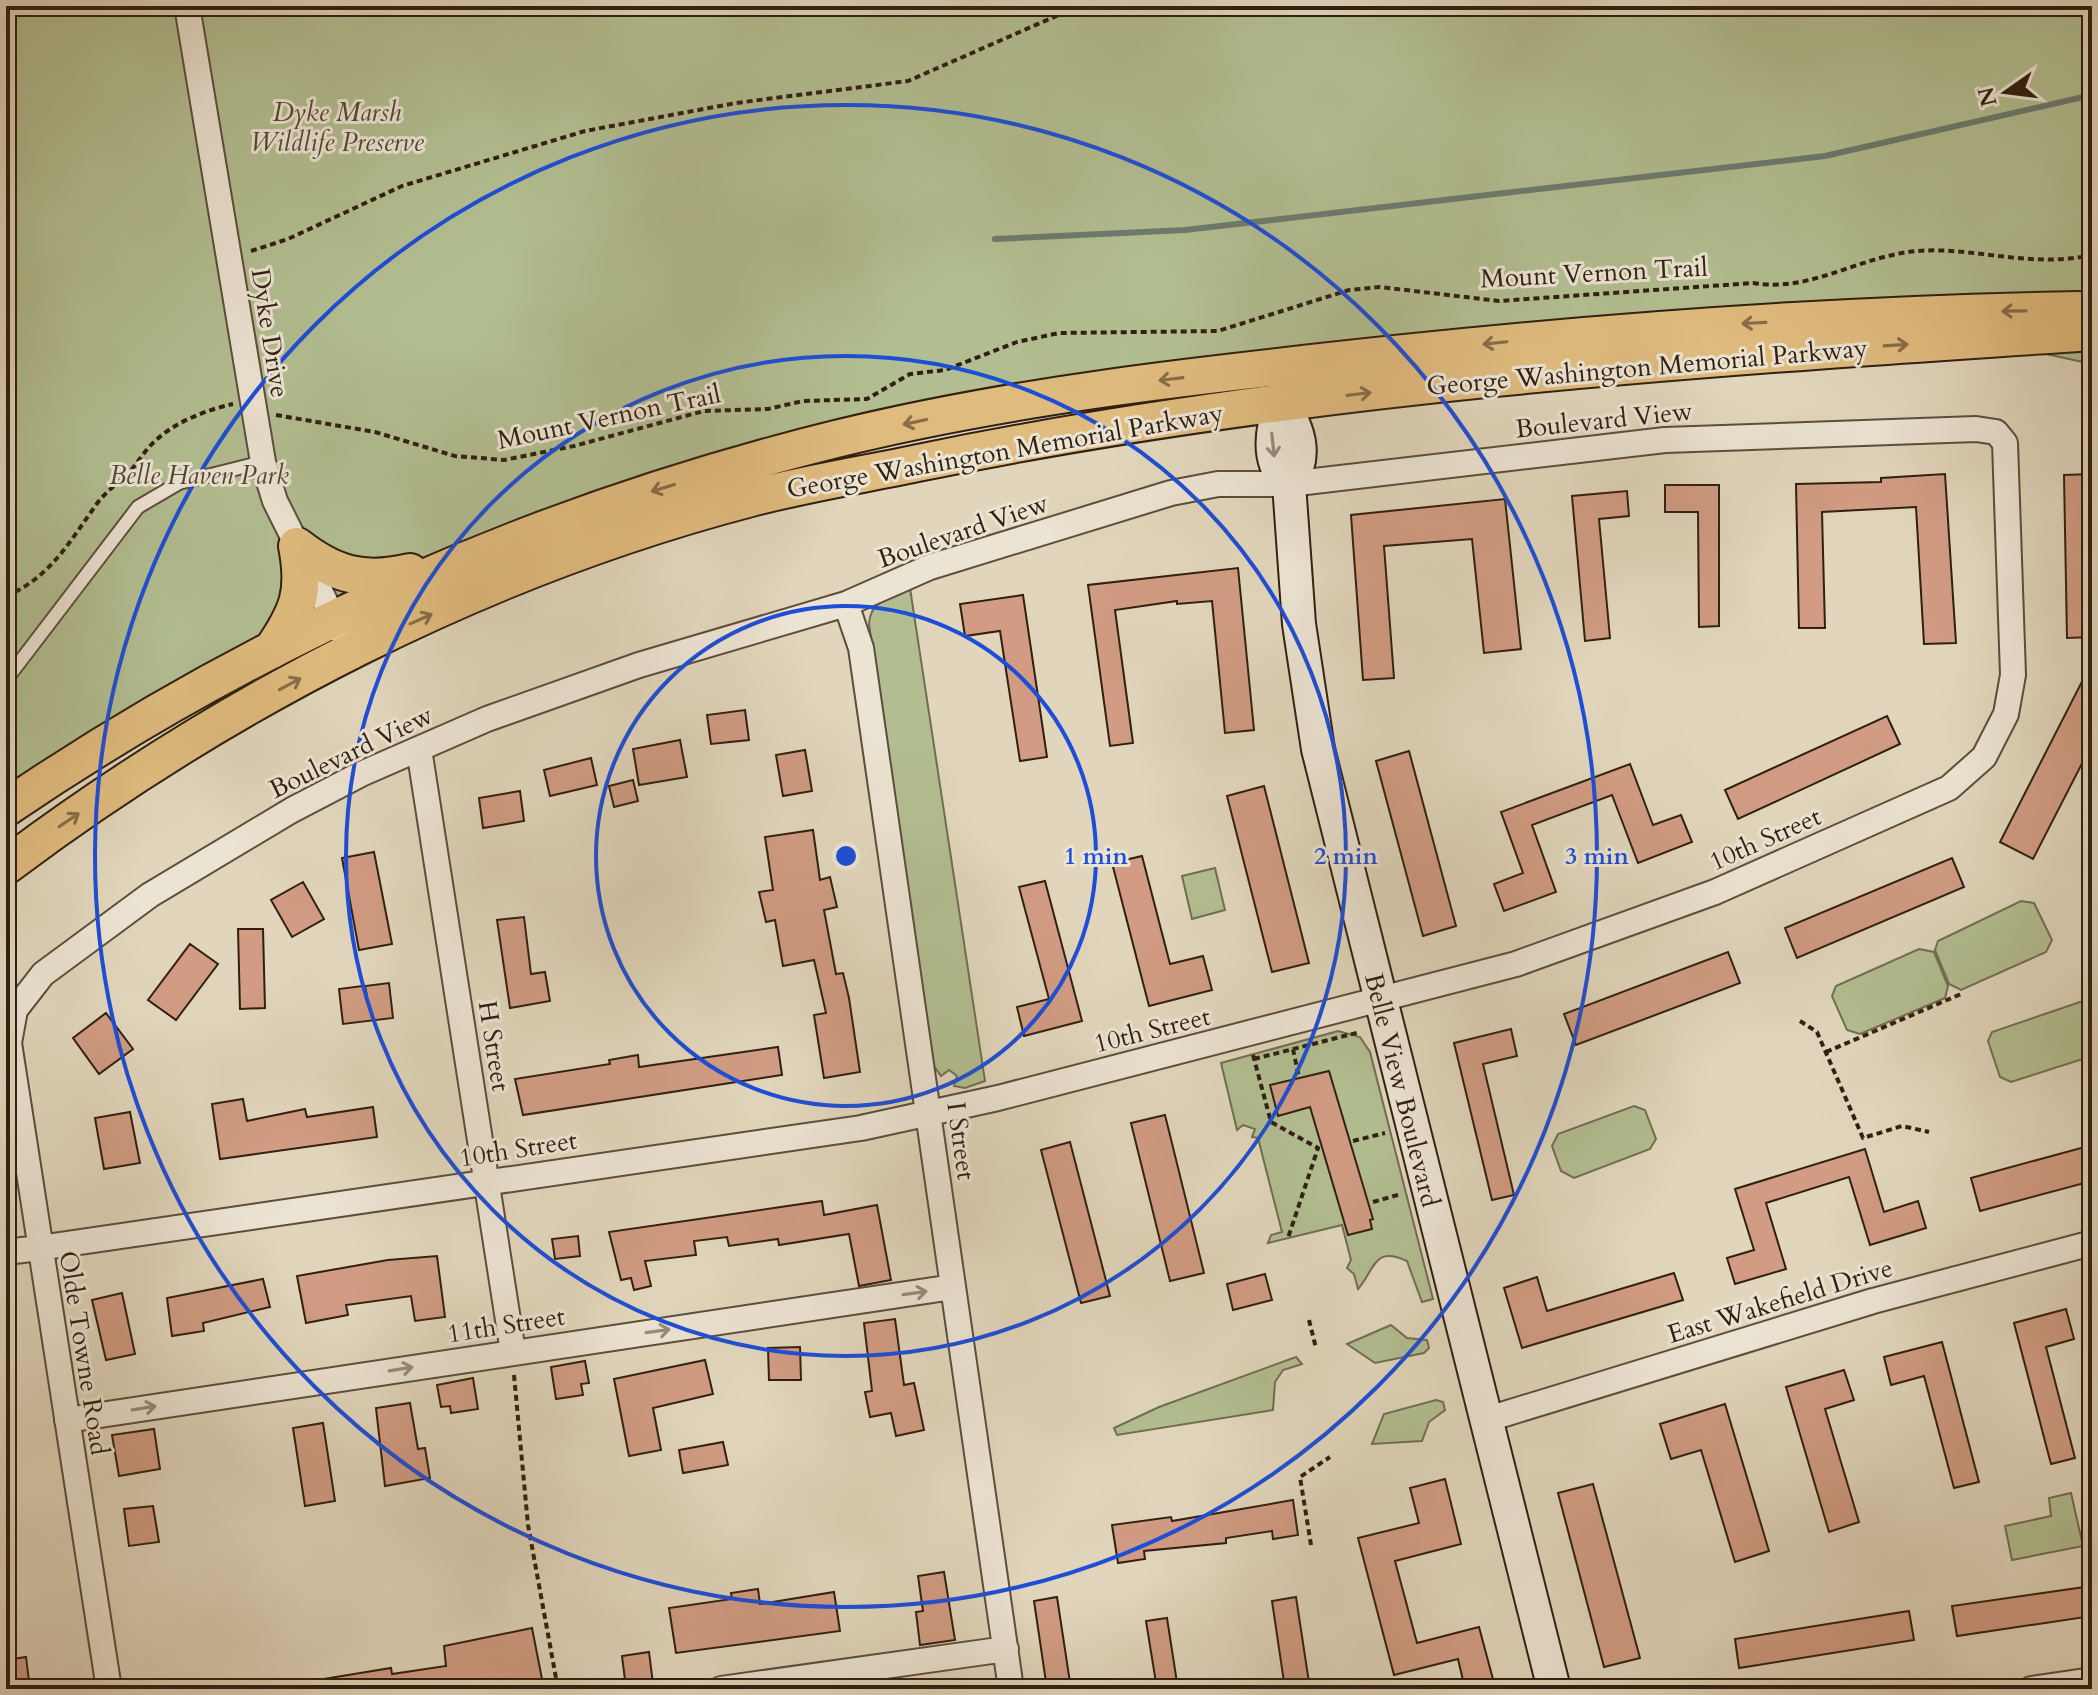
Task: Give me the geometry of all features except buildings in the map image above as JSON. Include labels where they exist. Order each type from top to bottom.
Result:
[{"type":"main road","name":"George Washington Memorial Parkway","points":[[6,866],[60,825],[229,716],[342,635],[461,561],[628,499],[839,438],[964,412],[1233,371],[1360,357],[1661,328],[1870,316],[2092,309]]},
{"type":"main road","name":"George Washington Memorial Parkway","points":[[6,808],[135,727],[272,650],[342,635],[752,498],[1127,423],[1281,403],[1625,367],[2092,332]]},
{"type":"main road","points":[[1233,371],[1260,383],[1281,403],[1296,382],[1360,357]]},
{"type":"main road","name":"Belle View Boulevard","points":[[1281,403],[1271,429],[1275,464],[1289,484],[1299,624],[1315,729],[1379,1001],[1554,1689]]},
{"type":"main road","points":[[297,546],[325,567],[357,578],[396,576],[461,561]]},
{"type":"main road","points":[[272,650],[294,615],[300,596],[303,576],[297,546]]},
{"type":"street","name":"Dyke Drive","points":[[187,6],[263,462],[275,501],[342,635]]},
{"type":"street","name":"Boulevard View","points":[[10,1025],[22,997],[43,974],[69,951],[150,895],[292,810],[419,749],[566,689],[846,604],[930,567],[1171,493],[1218,484],[1289,484],[1665,440],[1976,429],[1996,432],[2005,443],[2008,477]]},
{"type":"street","name":"10th Street","points":[[6,1252],[861,1128],[1379,1001],[1516,964],[1648,919],[1920,802],[1966,775],[1998,735],[2009,704],[2013,675],[2008,477]]},
{"type":"street","name":"I Street","points":[[846,604],[861,648],[1011,1689]]},
{"type":"street","name":"H Street","points":[[419,749],[513,1352]]},
{"type":"street","name":"Olde Towne Road","points":[[10,1025],[9,1043],[39,1248],[109,1689]]},
{"type":"street","name":"East Wakefield Drive","points":[[1485,1420],[1873,1301],[2092,1243]]},
{"type":"street","name":"11th Street","points":[[67,1420],[953,1287]]},
{"type":"street","points":[[721,1689],[1006,1649]]},
{"type":"street","points":[[2031,1689],[2092,1680]]},
{"type":"lane","points":[[6,680],[138,507],[179,483],[263,462]]},
{"type":"path","points":[[230,258],[288,239],[402,186],[585,131],[736,103],[908,81],[1079,6]]},
{"type":"path","name":"Mount Vernon Trail","points":[[6,596],[27,588],[46,571],[77,536],[108,489],[126,476],[155,441],[213,410],[232,404],[375,432],[455,456],[485,461],[539,454],[720,409],[768,409],[803,401],[867,399],[898,378],[945,370],[1017,342],[1059,333],[1218,331],[1256,322],[1349,290],[1380,287],[1499,301],[1753,283],[1788,287],[1901,253],[1923,251],[2038,261],[2092,255]]},
{"type":"path","points":[[1826,1052],[1961,994]]},
{"type":"path","points":[[1800,1021],[1817,1032],[1863,1138],[1902,1126],[1929,1132]]},
{"type":"path","points":[[1288,1238],[1319,1147],[1274,1124],[1268,1117],[1254,1059],[1360,1032]]},
{"type":"path","points":[[1293,1050],[1299,1078]]},
{"type":"path","points":[[1353,1141],[1385,1133]]},
{"type":"path","points":[[1373,1202],[1401,1194]]},
{"type":"path","points":[[1309,1320],[1316,1348]]},
{"type":"path","points":[[513,1352],[528,1525],[558,1689]]},
{"type":"path","points":[[1311,1545],[1300,1477],[1330,1457]]},
{"type":"green space","name":"Belle Haven Park","points":[[6,6],[2092,6],[2092,364],[1870,316],[861,419],[536,512],[335,620],[6,808]]},
{"type":"green space","points":[[910,588],[985,1081],[965,1088],[954,1086],[957,1076],[949,1070],[941,1076],[934,1066],[869,624],[877,604]]},
{"type":"green space","points":[[1215,868],[1225,910],[1192,919],[1182,876]]},
{"type":"green space","points":[[2021,901],[2034,903],[2052,940],[2046,952],[1961,990],[1949,984],[1935,950],[1938,941]]},
{"type":"green space","points":[[1919,949],[1934,952],[1948,986],[1945,998],[1860,1034],[1847,1030],[1832,996],[1836,986]]},
{"type":"green space","points":[[2080,1002],[2090,1003],[2092,1056],[2011,1082],[2000,1077],[1988,1041],[1992,1032]]},
{"type":"green space","points":[[1338,1031],[1360,1037],[1370,1052],[1433,1299],[1422,1302],[1407,1261],[1396,1257],[1387,1256],[1376,1262],[1358,1289],[1354,1274],[1347,1268],[1351,1260],[1342,1225],[1268,1243],[1271,1235],[1282,1232],[1258,1138],[1252,1137],[1255,1129],[1243,1125],[1237,1130],[1221,1063]]},
{"type":"green space","points":[[1634,1106],[1645,1110],[1656,1139],[1650,1149],[1574,1178],[1561,1171],[1552,1146],[1558,1134]]},
{"type":"green space","points":[[1391,1325],[1407,1338],[1427,1340],[1429,1348],[1424,1353],[1375,1363],[1347,1344]]},
{"type":"green space","points":[[1296,1357],[1302,1364],[1283,1370],[1275,1382],[1273,1410],[1117,1435],[1114,1428],[1159,1407]]},
{"type":"green space","points":[[1436,1400],[1443,1402],[1445,1410],[1429,1422],[1422,1441],[1372,1444],[1384,1414]]},
{"type":"green space","points":[[2071,1493],[2083,1546],[2012,1560],[2005,1526],[2051,1516],[2049,1498]]},
{"type":"waterway","points":[[995,239],[1185,230],[1825,156],[2092,95]]},
{"type":"park label","name":"Dyke Marsh Wildlife Preserve","points":[[337,127]]}]
